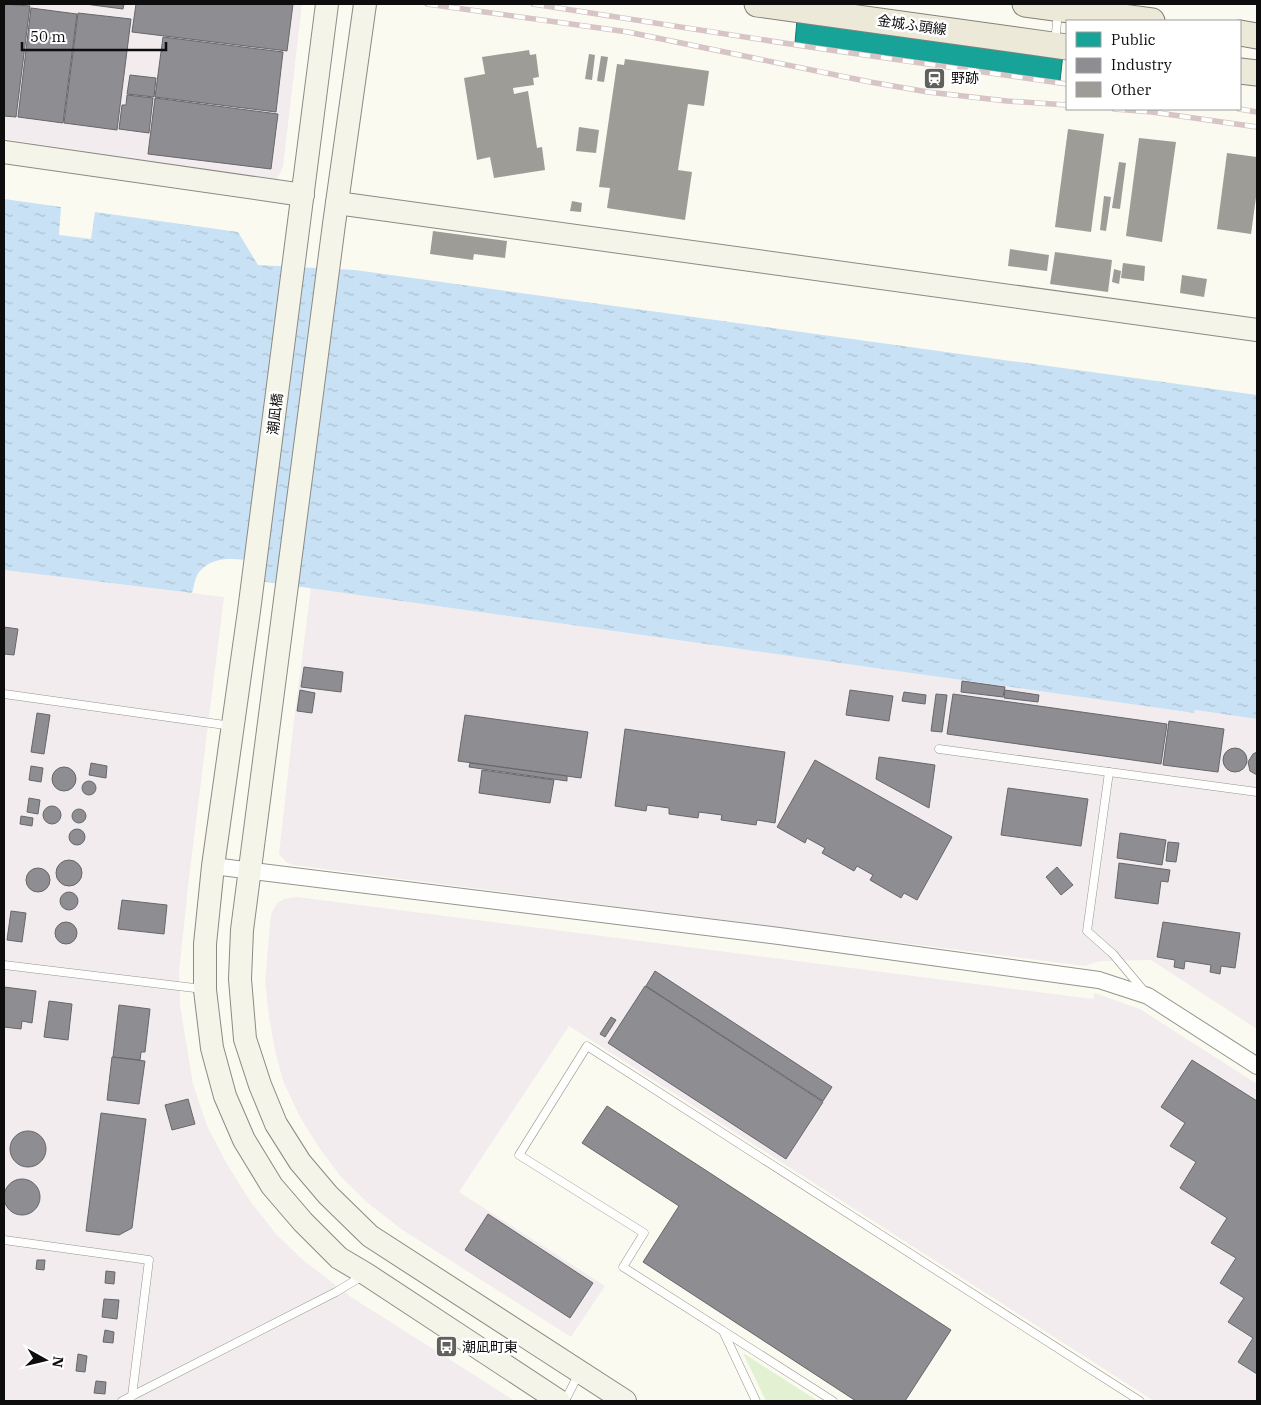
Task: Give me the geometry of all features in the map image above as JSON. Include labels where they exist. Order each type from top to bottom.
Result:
[{"type":"main road","name":"金城ふ頭線","points":[[757,4],[1061,46]]},
{"type":"main road","points":[[1025,4],[1059,6],[1146,20]]},
{"type":"main road","points":[[1241,33],[1257,36]]},
{"type":"main road","points":[[1241,71],[1257,73]]},
{"type":"street","name":"潮凪橋","points":[[327,4],[249,611],[213,866],[205,944],[205,990],[212,1048],[225,1096],[244,1140],[272,1186],[303,1222],[339,1258],[559,1401]]},
{"type":"street","points":[[365,4],[242,930],[240,979],[245,1039],[260,1085],[276,1124],[300,1162],[328,1194],[370,1236],[625,1401]]},
{"type":"street","points":[[4,152],[303,195]]},
{"type":"street","points":[[336,214],[1257,330]]},
{"type":"street","points":[[213,866],[779,936],[1090,978],[1148,996],[1257,1066]]},
{"type":"lane","points":[[1059,6],[1061,46]]},
{"type":"lane","points":[[4,694],[233,726]]},
{"type":"lane","points":[[939,749],[1257,792]]},
{"type":"lane","points":[[1109,772],[1087,930],[1113,954],[1148,996]]},
{"type":"lane","points":[[4,965],[205,990]]},
{"type":"lane","points":[[833,1401],[623,1267],[644,1233],[519,1154],[587,1046],[1140,1401]]},
{"type":"lane","points":[[4,1240],[149,1260],[132,1396]]},
{"type":"lane","points":[[122,1401],[336,1292],[366,1274]]},
{"type":"lane","points":[[722,1330],[756,1401]]},
{"type":"lane","points":[[565,1401],[580,1372]]},
{"type":"shaded area","points":[[4,4],[302,4],[283,167],[277,179],[4,139]]},
{"type":"shaded area","points":[[4,570],[224,597],[179,972],[180,1005],[193,1084],[207,1126],[227,1164],[250,1201],[276,1234],[303,1260],[351,1297],[515,1401],[4,1401]]},
{"type":"shaded area","points":[[311,588],[1194,713],[1195,710],[1257,719],[1257,1029],[1151,960],[1100,961],[1084,966],[293,865],[286,862],[279,854]]},
{"type":"shaded area","points":[[297,897],[1093,999],[1095,993],[1140,1009],[1257,1084],[1257,1401],[1154,1401],[569,1026],[459,1192],[605,1286],[571,1337],[401,1229],[368,1203],[341,1177],[320,1149],[300,1117],[283,1081],[275,1050],[265,981],[271,914],[277,903],[284,899]]},
{"type":"green space","points":[[743,1353],[818,1401],[766,1401]]},
{"type":"water","points":[[4,199],[61,207],[59,235],[91,239],[95,212],[238,232],[258,265],[355,270],[1257,395],[1257,719],[1195,710],[1194,713],[253,580],[255,561],[240,559],[219,560],[206,566],[198,573],[192,593],[4,570]]},
{"type":"building: Public","points":[[797,20],[1063,54],[1060,81],[795,43]]},
{"type":"building: Industry","points":[[4,4],[30,6],[16,117],[4,116]]},
{"type":"building: Industry","points":[[85,4],[124,4],[123,9]]},
{"type":"building: Industry","points":[[136,4],[293,4],[287,51],[132,32]]},
{"type":"building: Industry","points":[[31,8],[77,14],[63,123],[18,117]]},
{"type":"building: Industry","points":[[78,13],[131,19],[117,130],[64,123]]},
{"type":"building: Industry","points":[[163,37],[283,52],[276,112],[155,97]]},
{"type":"building: Industry","points":[[130,75],[156,78],[154,97],[127,94]]},
{"type":"building: Industry","points":[[127,95],[153,98],[149,133],[119,129],[122,105],[126,105]]},
{"type":"building: Industry","points":[[155,98],[278,114],[271,169],[148,154]]},
{"type":"building: Industry","points":[[4,627],[18,629],[14,655],[4,654]]},
{"type":"building: Industry","points":[[304,667],[343,672],[341,692],[301,687]]},
{"type":"building: Industry","points":[[962,681],[1005,687],[1003,697],[961,692]]},
{"type":"building: Industry","points":[[300,690],[315,693],[312,713],[297,711]]},
{"type":"building: Industry","points":[[850,690],[893,696],[889,721],[846,715]]},
{"type":"building: Industry","points":[[1005,690],[1039,695],[1038,702],[1004,698]]},
{"type":"building: Industry","points":[[904,692],[926,695],[925,704],[902,701]]},
{"type":"building: Industry","points":[[936,694],[947,695],[942,732],[931,731]]},
{"type":"building: Industry","points":[[953,694],[1167,724],[1161,764],[947,734]]},
{"type":"building: Industry","points":[[37,713],[50,715],[44,754],[31,752]]},
{"type":"building: Industry","points":[[465,715],[588,732],[581,778],[458,761]]},
{"type":"building: Industry","points":[[1169,721],[1224,729],[1218,772],[1163,765]]},
{"type":"building: Industry","points":[[625,729],[785,752],[775,823],[757,820],[756,825],[721,820],[722,815],[699,812],[698,818],[669,814],[669,808],[647,805],[646,811],[615,806]]},
{"type":"building: Industry","points":[[1235,748],[1244,751],[1247,760],[1244,769],[1235,772],[1226,769],[1223,760],[1226,751]]},
{"type":"building: Industry","points":[[1257,752],[1257,775],[1250,771],[1248,762],[1253,754]]},
{"type":"building: Industry","points":[[879,757],[935,765],[929,808],[876,779]]},
{"type":"building: Industry","points":[[815,760],[952,837],[917,900],[904,893],[901,898],[870,880],[873,875],[857,866],[854,871],[822,853],[825,848],[807,838],[805,843],[777,827]]},
{"type":"building: Industry","points":[[91,763],[107,766],[106,778],[89,775]]},
{"type":"building: Industry","points":[[470,763],[567,776],[567,781],[469,767]]},
{"type":"building: Industry","points":[[31,766],[43,768],[41,782],[29,780]]},
{"type":"building: Industry","points":[[64,767],[69,768],[75,774],[75,784],[69,790],[64,791],[59,790],[53,784],[52,779],[53,774],[59,768]]},
{"type":"building: Industry","points":[[482,770],[554,780],[550,803],[479,793]]},
{"type":"building: Industry","points":[[89,781],[94,783],[96,788],[94,793],[89,795],[84,793],[82,788],[84,783]]},
{"type":"building: Industry","points":[[1008,788],[1088,799],[1081,846],[1001,835]]},
{"type":"building: Industry","points":[[29,798],[40,800],[38,814],[27,812]]},
{"type":"building: Industry","points":[[48,806],[56,806],[61,811],[59,822],[48,824],[43,819],[43,811]]},
{"type":"building: Industry","points":[[79,809],[84,811],[86,816],[84,821],[79,823],[74,821],[72,816],[74,811]]},
{"type":"building: Industry","points":[[21,816],[33,818],[32,826],[20,824]]},
{"type":"building: Industry","points":[[77,829],[83,831],[85,837],[83,843],[77,845],[71,843],[69,837],[71,831]]},
{"type":"building: Industry","points":[[1120,833],[1166,840],[1162,865],[1117,858]]},
{"type":"building: Industry","points":[[1168,842],[1179,843],[1176,862],[1166,861]]},
{"type":"building: Industry","points":[[69,860],[78,864],[82,873],[78,882],[69,886],[60,882],[56,873],[60,864]]},
{"type":"building: Industry","points":[[1119,863],[1170,870],[1168,882],[1161,881],[1158,904],[1115,898]]},
{"type":"building: Industry","points":[[1057,867],[1073,885],[1061,895],[1046,877]]},
{"type":"building: Industry","points":[[38,868],[47,871],[50,880],[47,889],[38,892],[29,889],[26,880],[29,871]]},
{"type":"building: Industry","points":[[69,892],[75,895],[78,901],[75,907],[69,910],[63,907],[60,901],[63,895]]},
{"type":"building: Industry","points":[[122,900],[167,905],[164,934],[118,929]]},
{"type":"building: Industry","points":[[11,911],[26,913],[22,942],[7,940]]},
{"type":"building: Industry","points":[[66,922],[74,925],[77,933],[74,941],[66,944],[58,941],[55,933],[58,925]]},
{"type":"building: Industry","points":[[1163,922],[1240,933],[1235,968],[1221,966],[1220,974],[1210,972],[1211,965],[1185,961],[1184,969],[1174,967],[1175,960],[1157,957]]},
{"type":"building: Industry","points":[[655,971],[832,1087],[823,1101],[646,986]]},
{"type":"building: Industry","points":[[645,986],[823,1102],[786,1159],[608,1043]]},
{"type":"building: Industry","points":[[4,987],[36,991],[32,1023],[22,1021],[21,1029],[4,1027]]},
{"type":"building: Industry","points":[[49,1001],[72,1004],[68,1040],[44,1037]]},
{"type":"building: Industry","points":[[119,1005],[150,1009],[145,1052],[141,1052],[140,1060],[113,1057]]},
{"type":"building: Industry","points":[[611,1017],[616,1020],[605,1037],[600,1034]]},
{"type":"building: Industry","points":[[112,1057],[145,1061],[139,1104],[107,1100]]},
{"type":"building: Industry","points":[[1192,1060],[1257,1101],[1257,1374],[1238,1362],[1253,1338],[1228,1322],[1244,1298],[1220,1283],[1236,1258],[1211,1243],[1227,1218],[1180,1188],[1196,1162],[1170,1146],[1185,1123],[1161,1107]]},
{"type":"building: Industry","points":[[188,1099],[195,1124],[172,1130],[165,1105]]},
{"type":"building: Industry","points":[[607,1106],[951,1330],[905,1401],[856,1401],[643,1262],[679,1206],[582,1143]]},
{"type":"building: Industry","points":[[101,1113],[146,1119],[132,1228],[119,1235],[86,1231]]},
{"type":"building: Industry","points":[[28,1131],[35,1132],[41,1136],[45,1142],[45,1156],[41,1162],[35,1166],[28,1167],[21,1166],[15,1162],[11,1156],[10,1149],[11,1142],[15,1136],[21,1132]]},
{"type":"building: Industry","points":[[22,1179],[29,1180],[35,1184],[39,1190],[39,1204],[35,1210],[29,1214],[22,1215],[15,1214],[9,1210],[5,1204],[4,1197],[5,1190],[9,1184],[15,1180]]},
{"type":"building: Industry","points":[[488,1214],[593,1283],[570,1318],[465,1250]]},
{"type":"building: Industry","points":[[37,1260],[45,1260],[44,1270],[36,1269]]},
{"type":"building: Industry","points":[[106,1271],[115,1272],[114,1284],[105,1283]]},
{"type":"building: Industry","points":[[104,1299],[119,1300],[117,1319],[102,1317]]},
{"type":"building: Industry","points":[[105,1330],[114,1332],[113,1343],[103,1342]]},
{"type":"building: Industry","points":[[78,1354],[87,1356],[85,1372],[76,1371]]},
{"type":"building: Industry","points":[[96,1381],[106,1382],[105,1394],[94,1393]]},
{"type":"building: Other","points":[[529,50],[530,55],[536,54],[539,77],[533,78],[534,85],[513,88],[514,94],[528,91],[537,148],[542,147],[545,170],[494,178],[490,157],[477,160],[464,78],[485,74],[482,57]]},
{"type":"building: Other","points":[[589,54],[595,55],[592,80],[585,79]]},
{"type":"building: Other","points":[[601,56],[608,57],[604,82],[597,81]]},
{"type":"building: Other","points":[[625,59],[709,71],[704,106],[688,104],[678,170],[692,172],[685,220],[607,208],[610,188],[599,187],[617,64],[624,65]]},
{"type":"building: Other","points":[[579,127],[599,130],[596,153],[576,151]]},
{"type":"building: Other","points":[[1068,129],[1104,134],[1091,232],[1055,227]]},
{"type":"building: Other","points":[[1139,138],[1176,142],[1162,242],[1126,236]]},
{"type":"building: Other","points":[[1227,153],[1257,157],[1257,190],[1251,234],[1217,229]]},
{"type":"building: Other","points":[[1119,162],[1126,163],[1120,209],[1112,208]]},
{"type":"building: Other","points":[[1104,196],[1111,197],[1106,231],[1100,230]]},
{"type":"building: Other","points":[[572,201],[582,203],[581,212],[570,211]]},
{"type":"building: Other","points":[[433,231],[507,241],[505,258],[474,254],[473,260],[430,254]]},
{"type":"building: Other","points":[[1010,249],[1049,255],[1047,271],[1008,266]]},
{"type":"building: Other","points":[[1055,252],[1112,260],[1108,292],[1050,284]]},
{"type":"building: Other","points":[[1123,263],[1145,266],[1144,281],[1121,278]]},
{"type":"building: Other","points":[[1114,269],[1121,271],[1119,284],[1112,282]]},
{"type":"building: Other","points":[[1182,275],[1207,279],[1204,297],[1180,293]]},
{"type":"railway","points":[[427,4],[628,32],[870,82],[928,92],[1007,101],[1066,105]]},
{"type":"railway","points":[[533,4],[816,48],[1066,84]]},
{"type":"railway","points":[[1241,109],[1257,112]]},
{"type":"railway","points":[[1127,110],[1257,127]]},
{"type":"place","name":"野跡","points":[[935,78]]},
{"type":"place","name":"潮凪町東","points":[[446,1347]]}]
